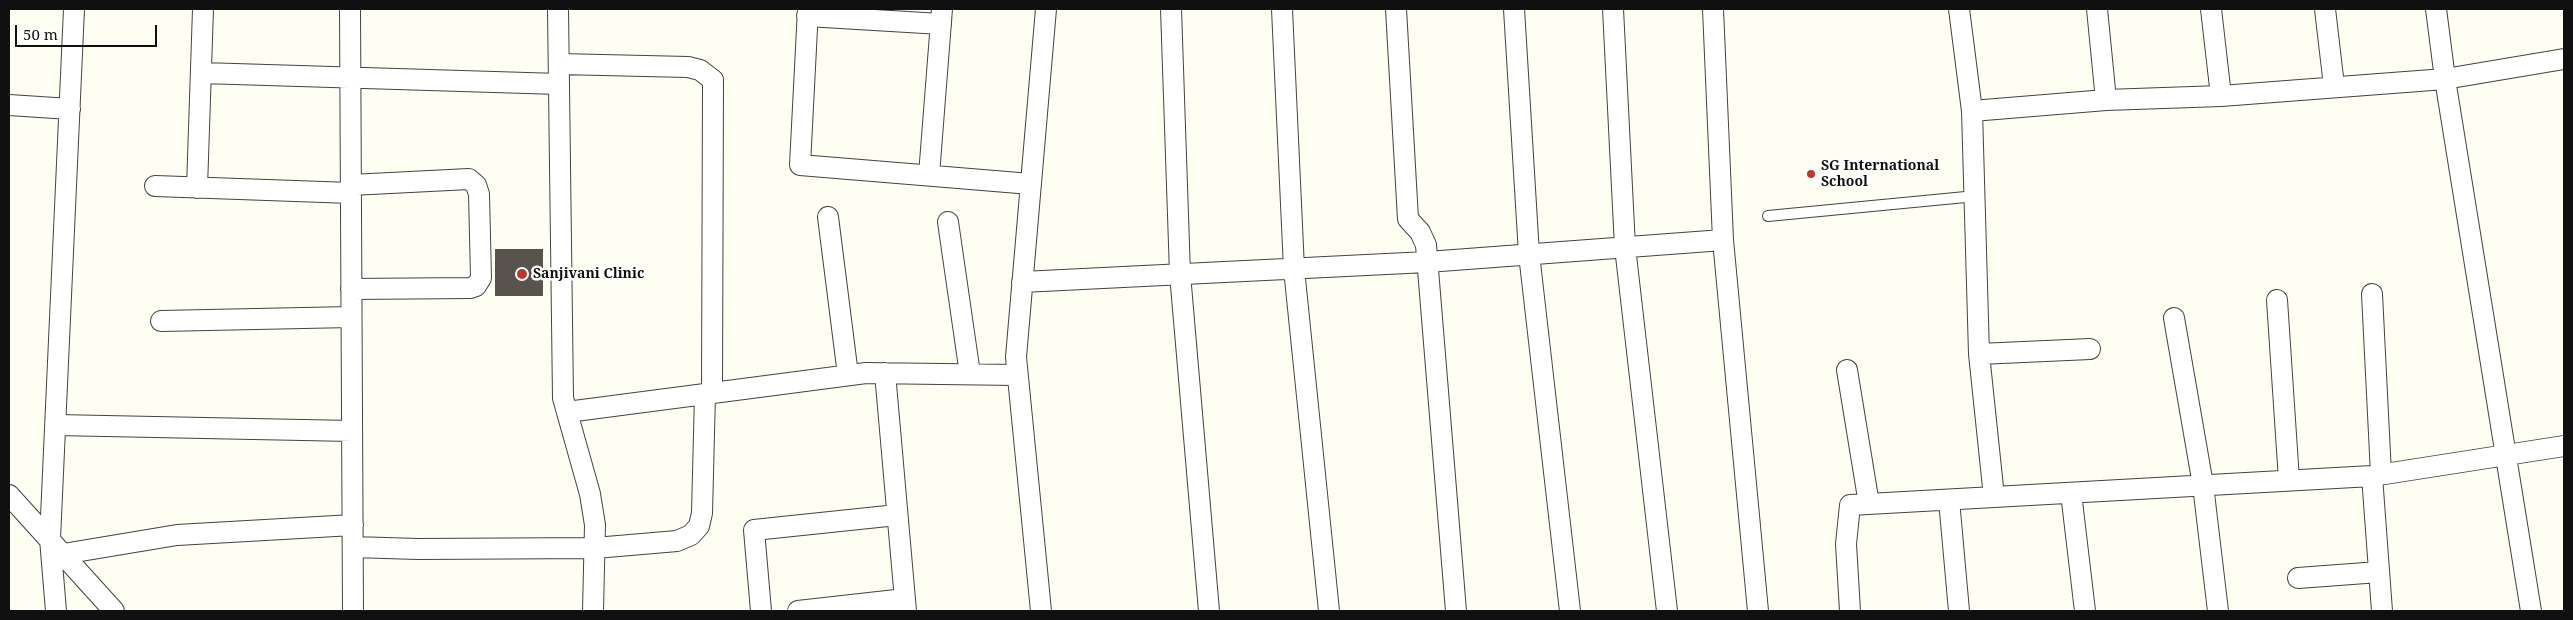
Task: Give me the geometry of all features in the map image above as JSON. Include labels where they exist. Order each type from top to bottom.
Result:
[{"type":"street","points":[[56,611],[50,539],[74,9]]},
{"type":"street","points":[[197,188],[203,9]]},
{"type":"street","points":[[350,9],[353,611]]},
{"type":"street","points":[[558,9],[563,398],[590,494],[595,525],[593,611]]},
{"type":"street","points":[[1041,611],[1016,356],[1046,9]]},
{"type":"street","points":[[1171,9],[1180,274],[1209,611]]},
{"type":"street","points":[[1282,9],[1294,268],[1328,611]]},
{"type":"street","points":[[1396,9],[1408,219],[1420,232],[1426,245],[1456,611]]},
{"type":"street","points":[[1514,9],[1529,254],[1570,611]]},
{"type":"street","points":[[1613,9],[1625,247],[1667,611]]},
{"type":"street","points":[[1713,9],[1723,240],[1758,611]]},
{"type":"street","points":[[1959,9],[1972,111],[1976,196],[1979,354],[1994,497]]},
{"type":"street","points":[[2097,9],[2106,100]]},
{"type":"street","points":[[2212,9],[2221,96]]},
{"type":"street","points":[[2325,9],[2334,86]]},
{"type":"street","points":[[2436,9],[2445,79],[2531,611]]},
{"type":"street","points":[[929,176],[941,17],[808,12],[800,165],[929,176],[1031,184]]},
{"type":"street","points":[[1972,111],[2106,100],[2221,96],[2445,79],[2564,59]]},
{"type":"street","points":[[353,547],[418,549],[595,548],[677,541],[691,535],[699,526],[702,513],[708,394],[713,80],[700,70],[688,67],[559,64]]},
{"type":"street","points":[[202,73],[559,84]]},
{"type":"street","points":[[9,105],[70,109]]},
{"type":"street","points":[[155,186],[351,189],[469,179],[476,184],[479,194],[481,278],[476,286],[470,288],[351,289]]},
{"type":"street","points":[[828,217],[848,375]]},
{"type":"street","points":[[948,222],[970,374]]},
{"type":"street","points":[[1022,282],[1427,262],[1723,240]]},
{"type":"street","points":[[2372,294],[2379,572],[2382,611]]},
{"type":"street","points":[[2276,300],[2289,480]]},
{"type":"street","points":[[160,321],[351,318]]},
{"type":"street","points":[[2174,318],[2203,485],[2218,611]]},
{"type":"street","points":[[1979,354],[2090,349]]},
{"type":"street","points":[[1848,370],[1869,504]]},
{"type":"street","points":[[567,412],[848,375],[885,373],[1017,375]]},
{"type":"street","points":[[798,611],[906,605],[885,373]]},
{"type":"street","points":[[56,426],[352,432]]},
{"type":"street","points":[[1850,611],[1846,544],[1850,505],[2377,475],[2564,446]]},
{"type":"street","points":[[2071,493],[2085,611]]},
{"type":"street","points":[[9,495],[114,611]]},
{"type":"street","points":[[1949,500],[1959,611]]},
{"type":"street","points":[[761,611],[754,530],[898,514]]},
{"type":"street","points":[[64,554],[176,535],[353,525]]},
{"type":"street","points":[[2298,578],[2379,572]]},
{"type":"lane","points":[[1768,216],[1976,196]]},
{"type":"building","points":[[495,249],[543,249],[543,296],[495,296]]},
{"type":"place","name":"SG International School","points":[[1811,174]]},
{"type":"place","name":"Sanjivani Clinic","points":[[522,274]]}]
